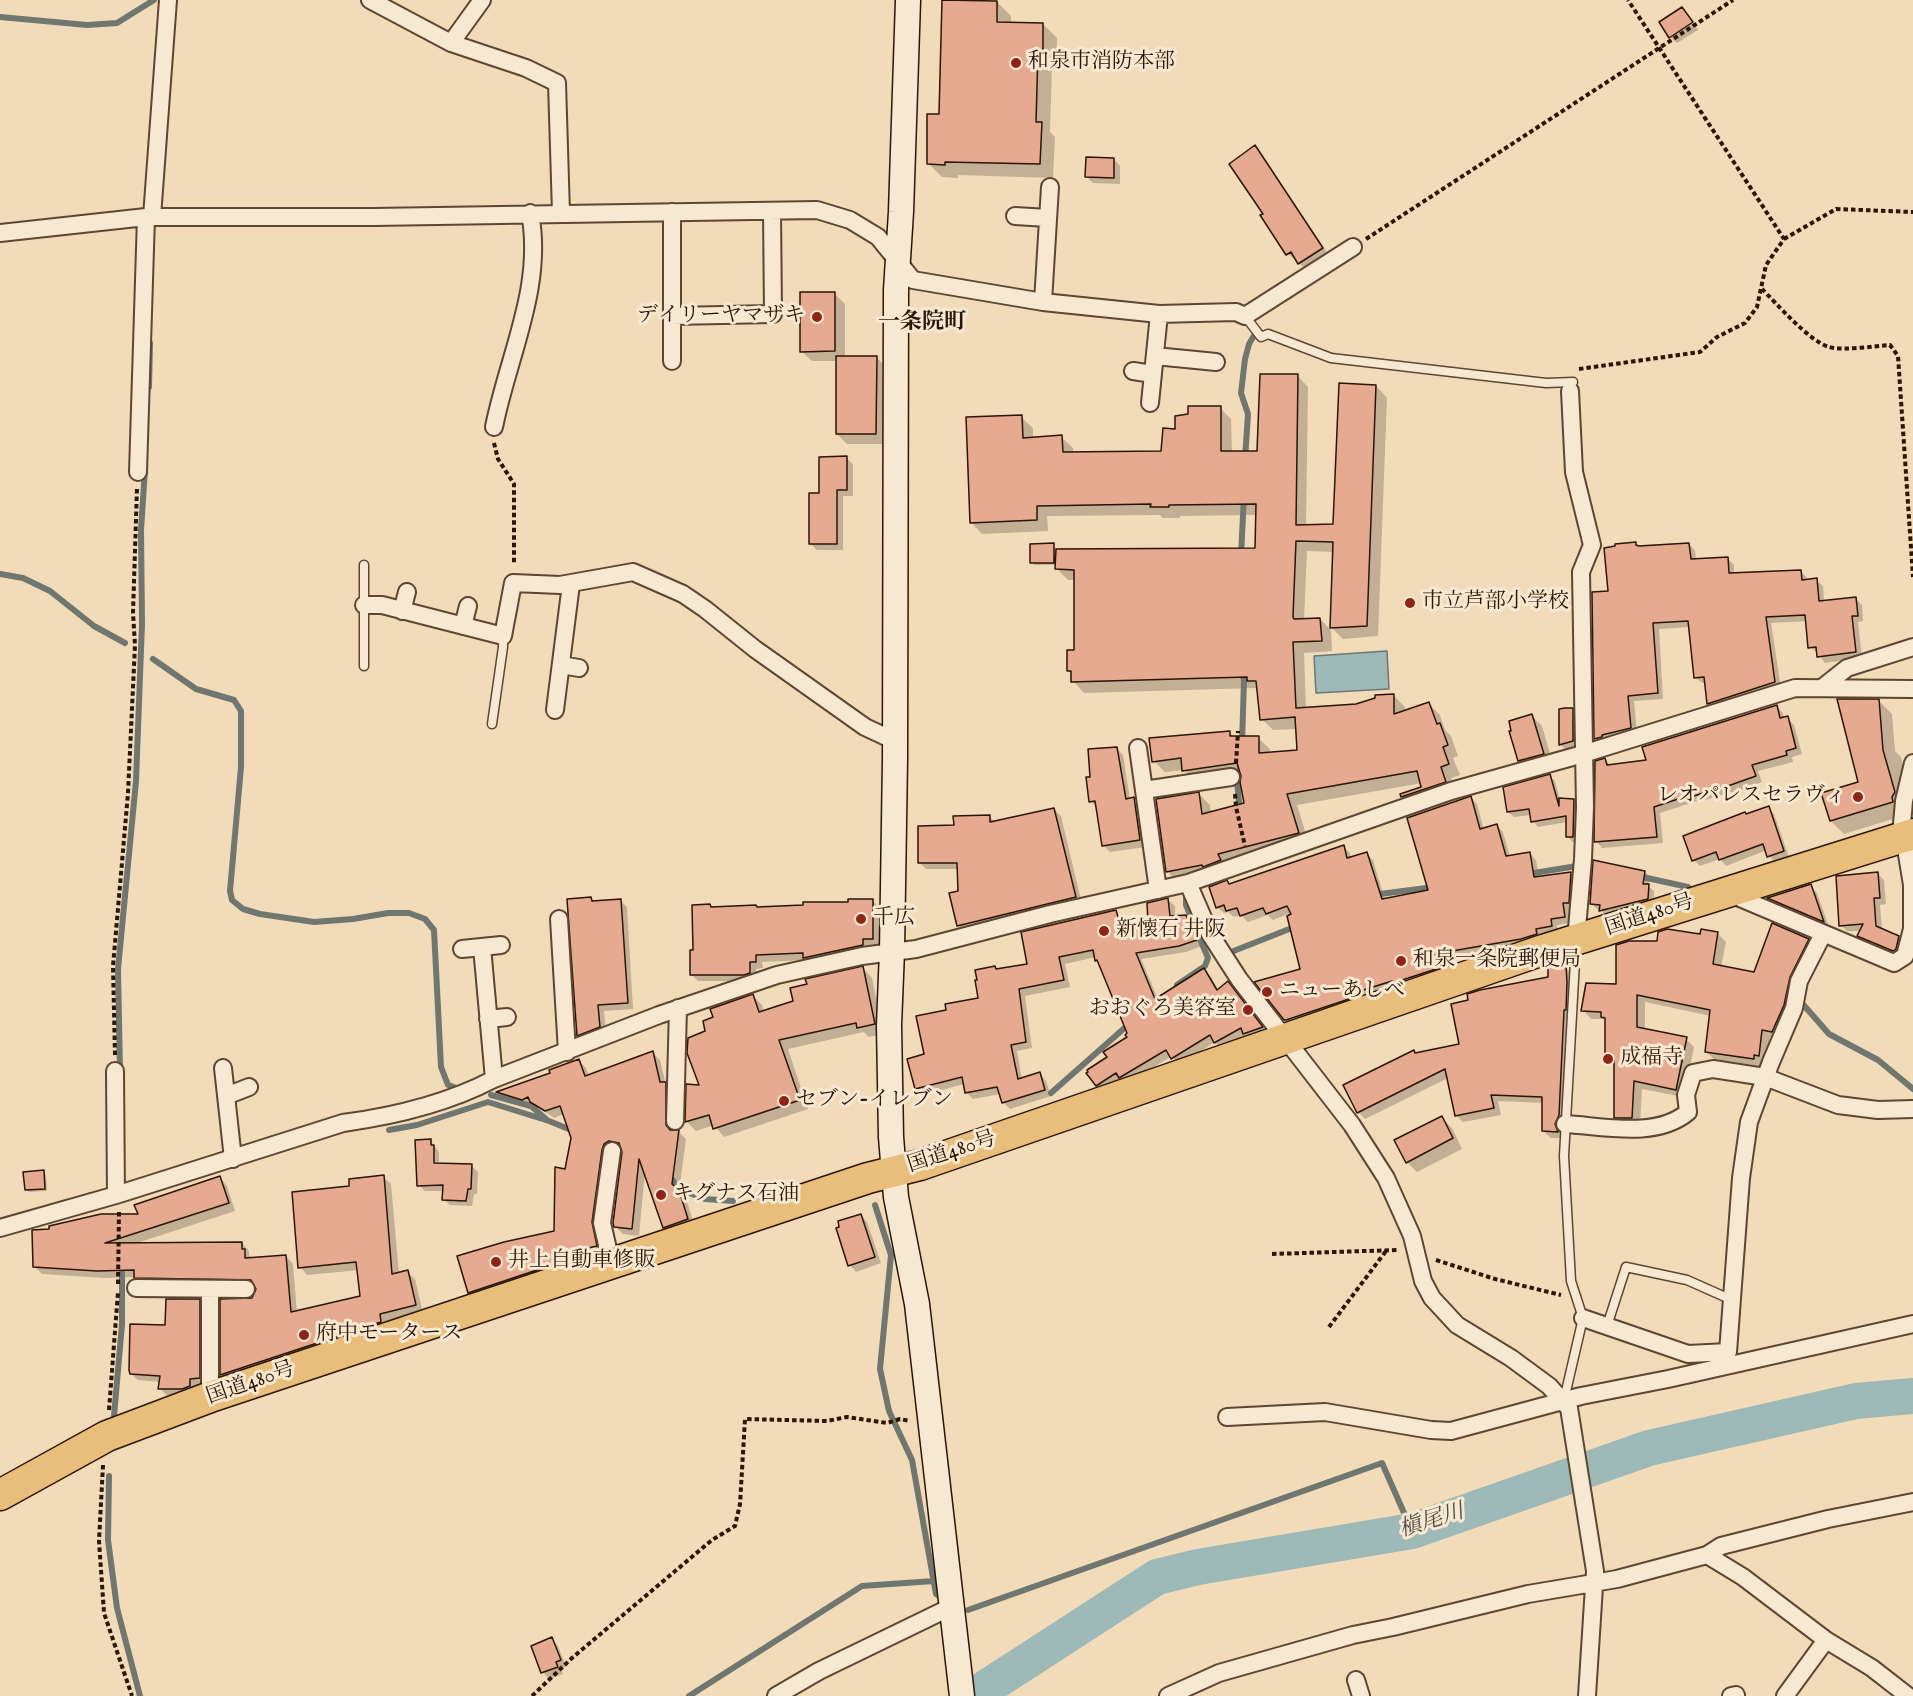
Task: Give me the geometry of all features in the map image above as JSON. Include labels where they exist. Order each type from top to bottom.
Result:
[{"type":"highway","name":"国道480号","points":[[0,1495],[106,1436],[213,1396],[611,1262],[931,1161],[1576,940],[1908,835]]},
{"type":"street","points":[[138,472],[149,217],[168,0]]},
{"type":"street","points":[[370,0],[451,43],[526,68],[557,83],[561,213]]},
{"type":"street","points":[[451,43],[482,0]]},
{"type":"street","points":[[908,0],[902,212],[898,260],[895,741],[889,1025],[891,1137],[896,1197],[919,1316],[962,1696]]},
{"type":"street","points":[[1043,302],[1050,187]]},
{"type":"street","points":[[0,233],[149,217],[374,217],[817,210],[850,220],[878,237],[913,280],[1043,302],[1159,314],[1236,312],[1245,316],[1353,247]]},
{"type":"street","points":[[672,316],[773,314],[772,211]]},
{"type":"street","points":[[672,212],[672,362]]},
{"type":"street","points":[[494,427],[500,397],[520,339],[531,276],[534,236],[530,213]]},
{"type":"street","points":[[1015,216],[1048,218]]},
{"type":"street","points":[[1150,403],[1159,314]]},
{"type":"street","points":[[1155,356],[1215,362]]},
{"type":"street","points":[[1133,371],[1153,374]]},
{"type":"street","points":[[1572,386],[1574,472],[1592,545],[1581,572],[1585,807],[1576,940]]},
{"type":"street","points":[[364,605],[382,605],[503,636],[513,584],[571,584],[633,572],[683,594],[755,649],[865,727],[895,741]]},
{"type":"street","points":[[555,710],[571,584]]},
{"type":"street","points":[[402,611],[407,592]]},
{"type":"street","points":[[463,626],[468,606]]},
{"type":"street","points":[[1823,687],[1847,668],[1913,647]]},
{"type":"street","points":[[561,665],[579,668]]},
{"type":"street","points":[[0,1228],[116,1195],[343,1123],[382,1117],[469,1092],[494,1079],[678,1008],[777,975],[862,956],[916,948],[1188,883],[1450,791],[1583,754],[1795,688],[1913,689]]},
{"type":"street","points":[[1138,748],[1158,890]]},
{"type":"street","points":[[1724,892],[1894,963],[1905,956],[1912,928],[1912,885],[1908,835],[1902,824],[1904,801],[1913,764]]},
{"type":"street","points":[[1144,790],[1234,780]]},
{"type":"street","points":[[1188,883],[1210,934],[1239,979],[1352,1125],[1386,1178],[1412,1236],[1424,1281],[1432,1298],[1457,1325],[1549,1386],[1566,1405],[1594,1577],[1587,1696]]},
{"type":"street","points":[[560,919],[567,1052]]},
{"type":"street","points":[[1583,1318],[1688,1354],[1728,1352],[1741,1178],[1749,1122],[1794,1008],[1798,981],[1823,934]]},
{"type":"street","points":[[462,949],[501,945]]},
{"type":"street","points":[[482,947],[494,1079]]},
{"type":"street","points":[[675,1121],[678,1008]]},
{"type":"street","points":[[488,1019],[507,1017]]},
{"type":"street","points":[[223,1068],[233,1159]]},
{"type":"street","points":[[1565,1124],[1635,1129],[1657,1127],[1680,1119],[1688,1112],[1686,1095],[1693,1073],[1713,1069],[1765,1077],[1838,1105],[1878,1110],[1913,1109]]},
{"type":"street","points":[[115,1071],[116,1195]]},
{"type":"street","points":[[226,1096],[249,1087]]},
{"type":"street","points":[[611,1262],[602,1223],[612,1151]]},
{"type":"street","points":[[136,1288],[246,1289]]},
{"type":"street","points":[[210,1289],[210,1384],[213,1396]]},
{"type":"street","points":[[1227,1417],[1325,1412],[1431,1430],[1451,1431],[1913,1324]]},
{"type":"street","points":[[1681,1351],[1695,1373]]},
{"type":"street","points":[[1168,1696],[1220,1673],[1353,1635],[1594,1577],[1617,1579],[1707,1555],[1721,1546],[1913,1502]]},
{"type":"street","points":[[1707,1555],[1743,1577],[1826,1640],[1872,1668],[1908,1696]]},
{"type":"street","points":[[776,1696],[819,1671],[954,1615]]},
{"type":"street","points":[[1785,1696],[1826,1640]]},
{"type":"lane","points":[[1245,316],[1261,337],[1268,334],[1332,358],[1572,386]]},
{"type":"lane","points":[[364,566],[364,666]]},
{"type":"lane","points":[[492,724],[503,636]]},
{"type":"lane","points":[[1566,1405],[1583,1318],[1571,1281],[1564,1156],[1576,940]]},
{"type":"lane","points":[[1607,1326],[1626,1267],[1688,1280],[1732,1300]]},
{"type":"path","points":[[1628,0],[1784,239]]},
{"type":"path","points":[[1353,247],[1733,0]]},
{"type":"path","points":[[1572,386],[1577,369],[1700,352],[1717,338],[1745,323],[1757,307],[1766,265],[1784,239],[1836,209],[1913,213]]},
{"type":"path","points":[[1762,289],[1795,322],[1827,347],[1890,345],[1898,356],[1913,577]]},
{"type":"path","points":[[494,427],[493,436],[498,459],[514,484],[513,584]]},
{"type":"path","points":[[115,1071],[113,966],[128,793],[134,679],[133,613],[138,472]]},
{"type":"path","points":[[1238,731],[1234,780],[1236,807],[1248,861]]},
{"type":"path","points":[[116,1195],[118,1300],[104,1453],[99,1541],[104,1613],[132,1696]]},
{"type":"path","points":[[1272,1254],[1386,1251],[1329,1327]]},
{"type":"path","points":[[1416,1253],[1494,1279],[1577,1299]]},
{"type":"path","points":[[532,1696],[572,1658],[712,1540],[735,1526],[740,1504],[745,1419],[827,1421],[848,1417],[887,1424],[900,1419]]},
{"type":"water","points":[[1387,651],[1389,689],[1316,693],[1314,656]]},
{"type":"building","points":[[942,0],[997,1],[997,22],[1043,23],[1043,51],[1038,51],[1036,122],[1042,122],[1040,164],[945,162],[945,165],[927,164],[927,114],[939,114]]},
{"type":"building","points":[[1682,7],[1693,22],[1669,38],[1659,22]]},
{"type":"building","points":[[1255,145],[1323,248],[1298,264],[1291,252],[1286,255],[1260,215],[1263,214],[1229,164]]},
{"type":"building","points":[[1086,157],[1114,158],[1114,178],[1085,177]]},
{"type":"building","name":"デイリーヤマザキ","points":[[800,292],[835,292],[835,351],[800,352]]},
{"type":"building","points":[[836,356],[877,356],[876,434],[836,434]]},
{"type":"building","points":[[1260,374],[1298,374],[1296,525],[1333,524],[1339,383],[1376,385],[1367,626],[1330,628],[1333,542],[1296,541],[1293,617],[1294,619],[1320,618],[1322,641],[1293,642],[1296,708],[1356,704],[1375,698],[1375,695],[1394,694],[1394,714],[1429,702],[1448,745],[1443,747],[1449,764],[1441,767],[1446,782],[1401,797],[1400,794],[1421,787],[1417,771],[1287,794],[1299,833],[1218,854],[1221,860],[1203,867],[1202,865],[1166,872],[1156,799],[1199,792],[1202,814],[1244,803],[1241,776],[1237,763],[1182,771],[1181,758],[1152,762],[1149,738],[1230,731],[1230,736],[1259,736],[1259,753],[1297,750],[1295,717],[1260,720],[1256,681],[1247,681],[1247,677],[1071,682],[1071,671],[1067,671],[1067,650],[1074,650],[1074,570],[1055,569],[1056,549],[1255,548],[1256,504],[1169,505],[1169,507],[1150,507],[1151,504],[1037,506],[1037,520],[970,523],[966,417],[1022,415],[1023,438],[1062,435],[1063,452],[1161,451],[1163,428],[1175,429],[1175,416],[1188,414],[1188,406],[1221,406],[1221,451],[1257,451]]},
{"type":"building","points":[[847,456],[847,490],[837,490],[837,544],[809,544],[809,493],[819,493],[819,457]]},
{"type":"building","points":[[1636,542],[1639,546],[1689,543],[1691,559],[1728,557],[1729,573],[1801,570],[1802,580],[1817,578],[1819,601],[1856,597],[1858,616],[1852,616],[1856,652],[1817,657],[1816,647],[1808,648],[1805,615],[1766,617],[1775,682],[1707,704],[1704,677],[1694,678],[1688,621],[1653,623],[1658,693],[1628,696],[1631,728],[1594,739],[1592,592],[1608,591],[1604,548],[1615,546],[1615,544]]},
{"type":"building","points":[[1054,543],[1054,563],[1030,563],[1030,544]]},
{"type":"building","points":[[1837,699],[1879,699],[1883,750],[1895,792],[1892,797],[1893,802],[1830,821],[1821,793],[1858,782]]},
{"type":"building","points":[[1777,705],[1780,718],[1788,716],[1796,748],[1786,751],[1787,755],[1752,765],[1756,776],[1654,807],[1657,837],[1594,842],[1595,761],[1605,758],[1607,765],[1646,760],[1642,747]]},
{"type":"building","points":[[1573,708],[1573,741],[1559,745],[1559,709]]},
{"type":"building","points":[[1532,714],[1544,754],[1518,761],[1509,731],[1511,731],[1509,721]]},
{"type":"building","points":[[1117,747],[1126,799],[1134,797],[1140,840],[1102,846],[1095,801],[1089,802],[1086,777],[1090,777],[1088,749]]},
{"type":"building","points":[[1550,774],[1559,806],[1559,798],[1574,799],[1573,837],[1566,837],[1566,816],[1531,822],[1529,809],[1507,812],[1503,787]]},
{"type":"building","points":[[1471,796],[1480,829],[1497,824],[1506,856],[1530,852],[1534,877],[1571,872],[1569,903],[1563,903],[1565,917],[1551,919],[1552,926],[1536,929],[1537,934],[1521,939],[1435,954],[1436,969],[1357,992],[1358,996],[1284,1020],[1254,982],[1300,969],[1287,916],[1291,914],[1287,906],[1266,914],[1263,908],[1240,916],[1237,908],[1226,911],[1224,905],[1216,908],[1209,887],[1227,880],[1229,884],[1344,845],[1347,858],[1367,852],[1382,899],[1428,890],[1407,818]]},
{"type":"building","points":[[1769,806],[1784,851],[1767,857],[1763,844],[1719,860],[1716,852],[1692,861],[1683,836],[1745,812],[1746,814]]},
{"type":"building","points":[[1054,808],[1076,897],[957,926],[949,893],[958,891],[957,863],[918,863],[918,826],[954,825],[953,816],[990,815],[990,822]]},
{"type":"building","points":[[1593,860],[1645,871],[1643,884],[1649,884],[1648,899],[1599,911],[1600,905],[1590,904]]},
{"type":"building","points":[[1878,872],[1880,898],[1874,898],[1876,926],[1899,936],[1896,949],[1893,951],[1857,936],[1863,924],[1839,926],[1836,876]]},
{"type":"building","points":[[1811,884],[1824,922],[1767,898]]},
{"type":"building","points":[[591,897],[592,901],[621,899],[628,1003],[598,1005],[600,1027],[577,1036],[567,899]]},
{"type":"building","points":[[1168,898],[1170,916],[1186,915],[1197,940],[1179,946],[1136,953],[1155,999],[1204,968],[1217,990],[1228,981],[1263,1027],[1243,1034],[1241,1028],[1214,1043],[1210,1035],[1171,1059],[1166,1050],[1119,1078],[1116,1073],[1096,1086],[1086,1073],[1087,1070],[1107,1057],[1103,1052],[1127,1037],[1125,1035],[1127,1033],[1097,960],[1095,961],[1093,950],[1059,957],[1064,980],[1019,989],[1026,1042],[1011,1045],[1018,1079],[1040,1072],[1045,1090],[1002,1103],[997,1087],[965,1093],[962,1077],[915,1089],[907,1059],[924,1054],[916,1016],[946,1010],[945,1004],[978,998],[975,970],[1027,964],[1021,932],[1116,910],[1121,927],[1148,922],[1147,903]]},
{"type":"building","points":[[848,899],[873,899],[873,939],[863,939],[863,945],[803,958],[803,953],[756,955],[756,962],[750,962],[750,973],[744,975],[690,975],[690,950],[693,950],[692,905],[710,904],[711,907],[756,905],[757,907],[803,905],[803,902],[848,902]]},
{"type":"building","points":[[1772,923],[1809,939],[1790,977],[1784,1005],[1772,1032],[1762,1030],[1759,1056],[1754,1055],[1754,1059],[1705,1052],[1710,1010],[1637,995],[1637,1027],[1687,1037],[1676,1090],[1634,1081],[1632,1118],[1614,1118],[1614,1059],[1605,1059],[1605,1018],[1601,1017],[1601,1012],[1581,1011],[1586,983],[1616,984],[1616,945],[1629,941],[1657,941],[1658,932],[1667,929],[1700,934],[1701,929],[1718,932],[1713,964],[1754,972]]},
{"type":"building","points":[[863,966],[875,1024],[857,1028],[856,1023],[779,1040],[800,1100],[713,1129],[709,1115],[685,1122],[686,1084],[699,1085],[687,1053],[688,1038],[705,1031],[703,1021],[713,1017],[710,1009],[753,994],[759,1012],[793,1001],[790,988],[807,984],[805,979]]},
{"type":"building","points":[[1566,966],[1566,1010],[1564,1010],[1559,1115],[1555,1124],[1558,1132],[1542,1131],[1542,1097],[1491,1095],[1494,1108],[1455,1116],[1445,1069],[1357,1113],[1343,1085],[1414,1050],[1415,1053],[1459,1044],[1451,1004],[1468,1000],[1467,994],[1480,990],[1548,977],[1548,967]]},
{"type":"building","points":[[653,1051],[660,1082],[666,1082],[666,1125],[670,1130],[679,1130],[672,1184],[679,1190],[688,1219],[663,1228],[639,1159],[632,1229],[614,1227],[622,1152],[619,1143],[609,1141],[604,1144],[602,1150],[592,1222],[597,1246],[574,1251],[573,1258],[468,1293],[457,1256],[504,1242],[554,1231],[555,1167],[565,1169],[571,1138],[560,1106],[545,1111],[530,1102],[528,1097],[522,1100],[496,1092],[550,1073],[549,1070],[579,1059],[585,1076]]},
{"type":"building","points":[[1442,1116],[1453,1138],[1406,1163],[1394,1140]]},
{"type":"building","points":[[431,1139],[431,1145],[434,1145],[434,1163],[472,1164],[471,1189],[468,1189],[466,1201],[442,1200],[443,1185],[417,1186],[415,1140]]},
{"type":"building","points":[[44,1170],[45,1189],[25,1190],[23,1172]]},
{"type":"building","points":[[384,1175],[392,1274],[408,1270],[416,1305],[380,1314],[381,1322],[220,1375],[220,1299],[252,1298],[256,1289],[251,1280],[134,1278],[134,1270],[97,1271],[33,1267],[32,1230],[49,1229],[49,1226],[101,1214],[138,1214],[134,1205],[220,1176],[229,1203],[105,1243],[242,1242],[245,1258],[286,1255],[291,1312],[360,1296],[356,1262],[298,1268],[292,1192],[349,1186],[349,1179]]},
{"type":"building","points":[[861,1214],[875,1257],[848,1266],[836,1228],[839,1227],[838,1221]]},
{"type":"building","points":[[166,1299],[200,1299],[200,1378],[190,1379],[190,1386],[182,1389],[158,1389],[160,1376],[130,1374],[129,1370],[130,1324],[165,1325]]},
{"type":"building","points":[[552,1637],[561,1660],[556,1662],[558,1667],[541,1673],[531,1646]]},
{"type":"waterway","points":[[0,17],[87,25],[117,23],[154,0]]},
{"type":"waterway","points":[[1245,459],[1248,414],[1241,393],[1245,359],[1249,344],[1255,334]]},
{"type":"waterway","points":[[149,387],[150,343]]},
{"type":"waterway","points":[[120,1072],[118,969],[136,781],[142,624],[141,530],[145,469]]},
{"type":"waterway","points":[[1241,555],[1244,496]]},
{"type":"waterway","points":[[0,574],[23,578],[50,591],[94,626],[125,643]]},
{"type":"waterway","points":[[153,659],[196,689],[234,700],[241,711],[241,767],[230,891],[232,900],[243,909],[260,914],[314,922],[388,913],[409,913],[425,919],[434,930],[441,1067],[448,1085],[454,1087]]},
{"type":"waterway","points":[[1242,670],[1244,681],[1242,743]]},
{"type":"waterway","points":[[1240,812],[1237,781],[1241,762]]},
{"type":"waterway","points":[[1528,874],[1577,866]]},
{"type":"waterway","points":[[1638,876],[1688,887]]},
{"type":"waterway","points":[[1374,898],[1380,894],[1434,887]]},
{"type":"waterway","points":[[1177,985],[1205,966],[1208,958],[1186,905],[1186,898]]},
{"type":"waterway","points":[[1231,952],[1297,926]]},
{"type":"waterway","points":[[1801,1002],[1829,1034],[1878,1060],[1913,1089]]},
{"type":"waterway","points":[[1051,1093],[1129,1024]]},
{"type":"waterway","points":[[491,1095],[531,1106],[546,1119]]},
{"type":"waterway","points":[[389,1130],[417,1125],[488,1102],[576,1132]]},
{"type":"waterway","points":[[668,1174],[679,1189],[705,1199],[733,1201]]},
{"type":"waterway","points":[[875,1205],[891,1255],[880,1369],[889,1411],[912,1460],[936,1594],[941,1597]]},
{"type":"waterway","points":[[114,1416],[122,1324],[122,1263]]},
{"type":"waterway","name":"槇尾川","points":[[973,1696],[1157,1577],[1198,1567],[1412,1531],[1649,1448],[1856,1401],[1913,1396]]},
{"type":"waterway","points":[[968,1610],[1382,1463],[1412,1531]]},
{"type":"waterway","points":[[109,1476],[108,1540],[117,1608],[140,1696]]},
{"type":"waterway","points":[[689,1696],[862,1586],[934,1581]]},
{"type":"place","name":"和泉市消防本部","points":[[1016,63]]},
{"type":"place","name":"デイリーヤマザキ","points":[[817,317]]},
{"type":"place","name":"市立芦部小学校","points":[[1410,603]]},
{"type":"place","name":"レオパレスセラヴィ","points":[[1858,797]]},
{"type":"place","name":"千広","points":[[861,919]]},
{"type":"place","name":"新懐石 井阪","points":[[1104,931]]},
{"type":"place","name":"和泉一条院郵便局","points":[[1401,961]]},
{"type":"place","name":"ニューあしべ","points":[[1267,992]]},
{"type":"place","name":"おおぐろ美容室","points":[[1248,1010]]},
{"type":"place","name":"成福寺","points":[[1608,1059]]},
{"type":"place","name":"セブン-イレブン","points":[[784,1101]]},
{"type":"place","name":"キグナス石油","points":[[661,1195]]},
{"type":"place","name":"井上自動車修販","points":[[496,1262]]},
{"type":"place","name":"府中モータース","points":[[304,1335]]},
{"type":"district","name":"一条院町","points":[[922,323]]}]
